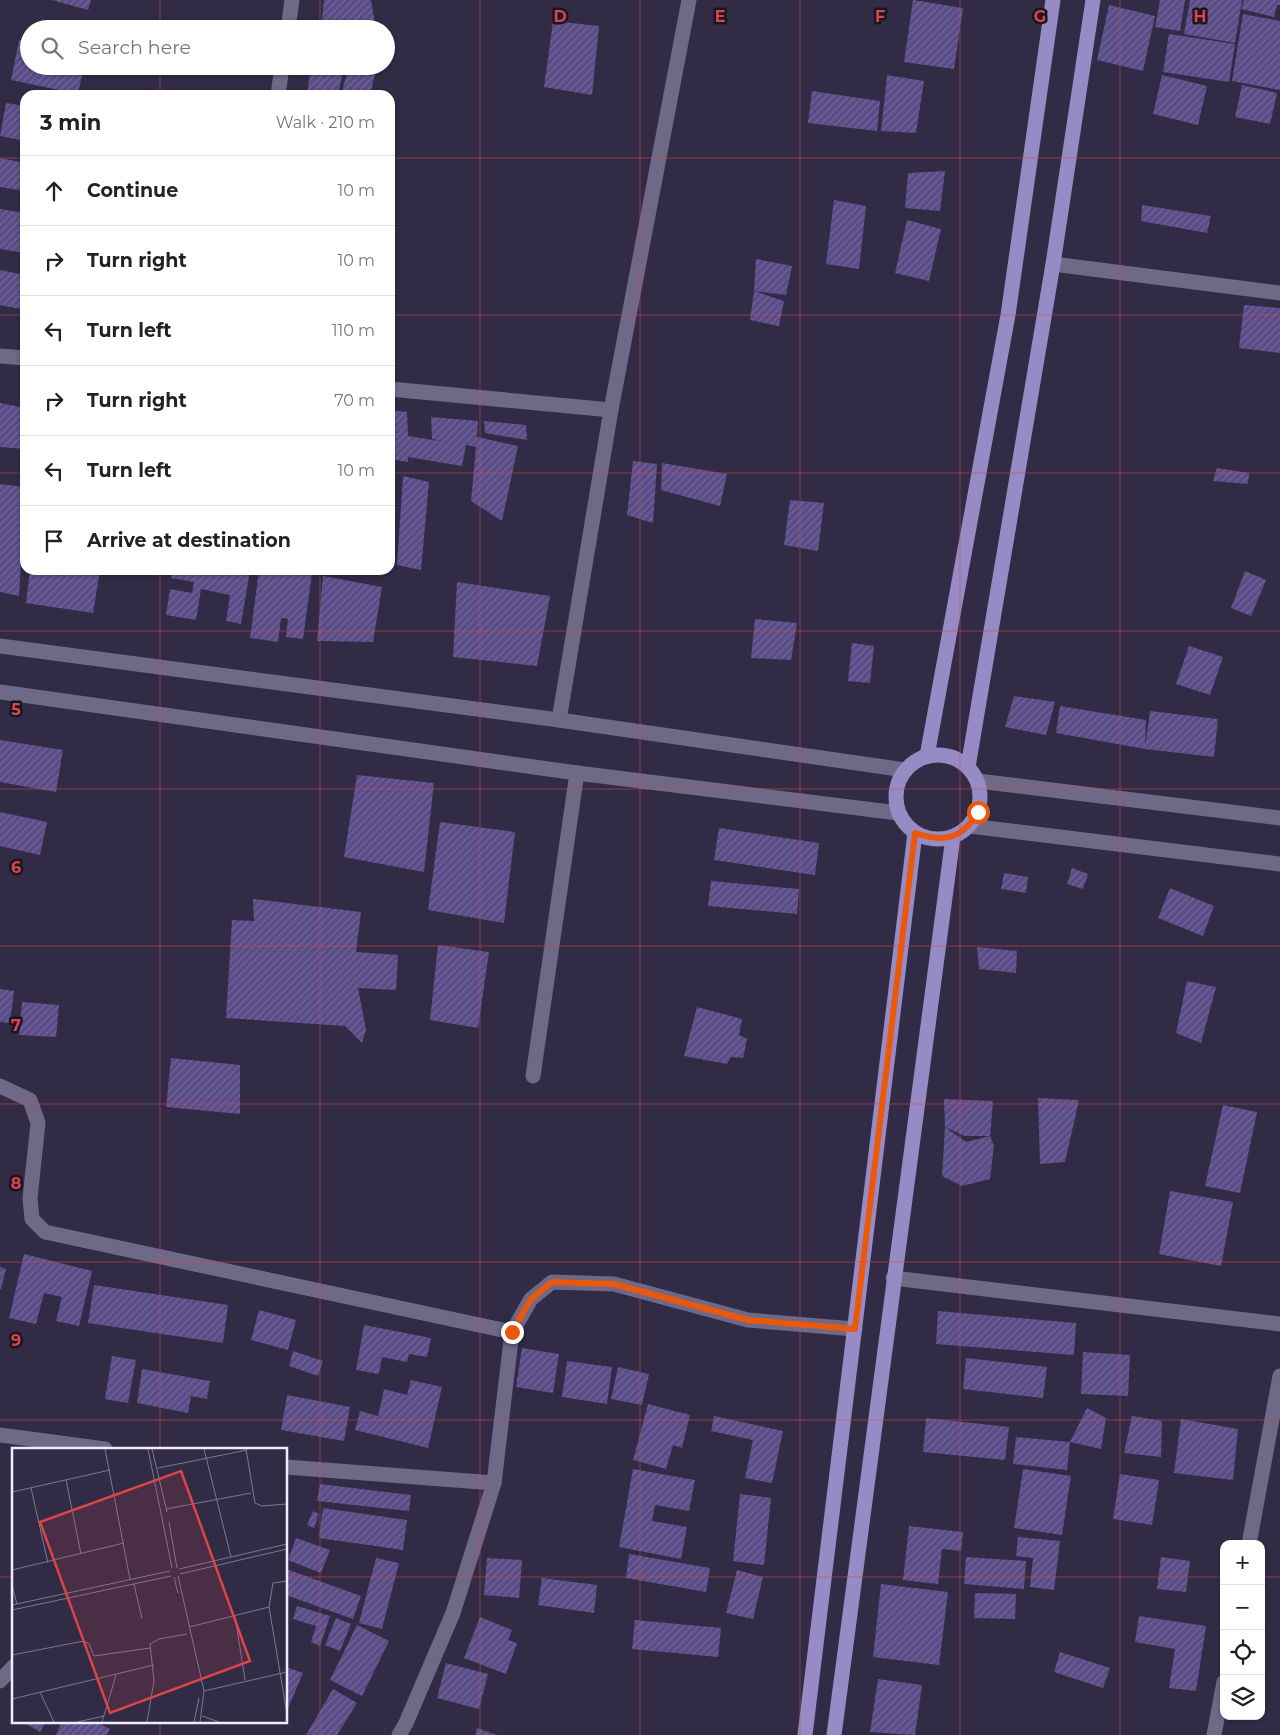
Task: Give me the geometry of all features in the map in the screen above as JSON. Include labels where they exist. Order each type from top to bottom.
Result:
[{"type":"main road","points":[[927,756],[1008,315],[1053,0]]},
{"type":"main road","points":[[968,767],[1053,264],[1093,0]]},
{"type":"main road","points":[[942,754],[956,758],[968,767],[978,781],[981,797],[978,812],[970,826],[953,837],[933,839],[915,833],[905,824],[898,813],[895,798],[898,783],[905,770],[915,761],[927,756],[942,754]]},
{"type":"main road","points":[[805,1735],[915,833]]},
{"type":"main road","points":[[834,1735],[953,837]]},
{"type":"street","points":[[289,20],[292,0]]},
{"type":"street","points":[[560,720],[611,410],[689,0]]},
{"type":"street","points":[[279,90],[281,75]]},
{"type":"street","points":[[1053,264],[1280,293]]},
{"type":"street","points":[[0,356],[20,358]]},
{"type":"street","points":[[395,389],[611,410]]},
{"type":"street","points":[[0,646],[560,720],[905,770]]},
{"type":"street","points":[[0,692],[577,773],[898,813]]},
{"type":"street","points":[[533,1076],[577,773]]},
{"type":"street","points":[[978,781],[1280,818]]},
{"type":"street","points":[[970,826],[1280,864]]},
{"type":"street","points":[[0,1086],[30,1100],[38,1123],[30,1198],[32,1219],[45,1232],[512,1332]]},
{"type":"street","points":[[894,1278],[1280,1324]]},
{"type":"street","points":[[399,1735],[406,1723],[453,1613],[494,1484],[512,1332],[531,1299],[552,1282],[614,1284],[748,1320],[855,1329]]},
{"type":"street","points":[[1250,1540],[1280,1376]]},
{"type":"street","points":[[0,1435],[98,1448]]},
{"type":"street","points":[[288,1467],[494,1484]]},
{"type":"street","points":[[0,1681],[12,1668]]},
{"type":"street","points":[[1214,1735],[1220,1703]]},
{"type":"building","points":[[52,0],[91,0],[88,10]]},
{"type":"building","points":[[324,0],[371,0],[374,20],[322,20]]},
{"type":"building","points":[[913,0],[963,8],[954,69],[904,62]]},
{"type":"building","points":[[1160,0],[1185,0],[1180,31],[1155,27]]},
{"type":"building","points":[[1190,0],[1242,0],[1235,43],[1184,34]]},
{"type":"building","points":[[1244,0],[1280,0],[1280,5],[1277,5],[1274,17],[1241,9]]},
{"type":"building","points":[[1109,5],[1155,16],[1143,71],[1097,60]]},
{"type":"building","points":[[1243,14],[1280,21],[1280,90],[1232,81]]},
{"type":"building","points":[[553,21],[599,26],[592,95],[544,87]]},
{"type":"building","points":[[1169,34],[1235,44],[1229,82],[1163,72]]},
{"type":"building","points":[[19,40],[20,75],[82,75],[79,90],[59,90],[11,80]]},
{"type":"building","points":[[310,75],[342,75],[339,90],[308,90]]},
{"type":"building","points":[[347,75],[375,75],[371,90],[342,90]]},
{"type":"building","points":[[887,75],[924,81],[916,133],[881,131]]},
{"type":"building","points":[[1162,75],[1207,86],[1198,125],[1153,114]]},
{"type":"building","points":[[1242,85],[1277,93],[1270,124],[1235,117]]},
{"type":"building","points":[[812,91],[880,101],[877,131],[808,123]]},
{"type":"building","points":[[6,103],[20,105],[20,140],[0,136]]},
{"type":"building","points":[[0,158],[20,162],[20,190],[0,187]]},
{"type":"building","points":[[945,171],[940,211],[905,208],[908,173]]},
{"type":"building","points":[[834,200],[866,206],[859,269],[826,264]]},
{"type":"building","points":[[1142,205],[1211,216],[1207,233],[1141,221]]},
{"type":"building","points":[[0,209],[20,212],[20,252],[0,249]]},
{"type":"building","points":[[907,220],[941,229],[929,281],[895,273]]},
{"type":"building","points":[[756,259],[792,266],[786,295],[754,291]]},
{"type":"building","points":[[0,270],[20,274],[20,309],[0,305]]},
{"type":"building","points":[[754,291],[784,301],[779,326],[750,320]]},
{"type":"building","points":[[1244,305],[1280,308],[1280,353],[1239,348]]},
{"type":"building","points":[[0,403],[20,407],[20,449],[0,447]]},
{"type":"building","points":[[395,411],[407,412],[408,436],[446,442],[432,439],[431,417],[478,421],[477,437],[518,446],[502,521],[471,501],[476,447],[466,445],[462,466],[408,457],[408,462],[395,460]]},
{"type":"building","points":[[484,421],[526,425],[527,440],[485,433]]},
{"type":"building","points":[[633,461],[657,464],[653,523],[627,515]]},
{"type":"building","points":[[662,463],[727,474],[720,506],[661,490]]},
{"type":"building","points":[[1217,468],[1249,473],[1248,484],[1213,481]]},
{"type":"building","points":[[403,476],[429,482],[421,570],[397,565]]},
{"type":"building","points":[[0,484],[20,486],[20,575],[19,596],[0,592]]},
{"type":"building","points":[[790,500],[824,503],[818,551],[784,545]]},
{"type":"building","points":[[1245,571],[1266,580],[1251,616],[1231,608]]},
{"type":"building","points":[[29,575],[99,575],[93,613],[26,603]]},
{"type":"building","points":[[171,575],[249,575],[241,624],[226,621],[230,595],[201,589],[196,620],[166,615],[170,589],[192,593],[194,582],[171,578]]},
{"type":"building","points":[[258,575],[312,575],[303,639],[286,637],[288,619],[281,618],[278,642],[250,638]]},
{"type":"building","points":[[323,576],[382,587],[373,642],[317,641]]},
{"type":"building","points":[[457,582],[550,596],[537,666],[453,657]]},
{"type":"building","points":[[755,619],[797,623],[791,660],[751,658]]},
{"type":"building","points":[[852,643],[874,646],[870,683],[848,681]]},
{"type":"building","points":[[1189,646],[1223,657],[1210,695],[1176,684]]},
{"type":"building","points":[[1014,696],[1055,702],[1046,735],[1005,727]]},
{"type":"building","points":[[1060,706],[1146,720],[1145,747],[1150,711],[1218,719],[1214,757],[1145,749],[1056,733]]},
{"type":"building","points":[[0,740],[63,750],[56,792],[0,782]]},
{"type":"building","points":[[357,775],[434,783],[424,872],[344,857]]},
{"type":"building","points":[[0,812],[47,822],[40,855],[0,846]]},
{"type":"building","points":[[440,822],[515,832],[504,923],[428,910]]},
{"type":"building","points":[[719,828],[819,843],[815,875],[714,860]]},
{"type":"building","points":[[1072,868],[1088,874],[1083,889],[1067,884]]},
{"type":"building","points":[[1004,873],[1028,877],[1026,893],[1001,889]]},
{"type":"building","points":[[711,881],[799,889],[797,914],[708,906]]},
{"type":"building","points":[[1170,888],[1214,906],[1203,936],[1158,918]]},
{"type":"building","points":[[253,899],[361,912],[356,952],[398,955],[396,990],[358,988],[366,1030],[362,1043],[345,1026],[226,1018],[232,920],[254,921]]},
{"type":"building","points":[[438,945],[489,952],[478,1028],[430,1020]]},
{"type":"building","points":[[977,947],[1017,951],[1016,973],[979,969]]},
{"type":"building","points":[[1187,981],[1216,987],[1201,1043],[1176,1033]]},
{"type":"building","points":[[0,989],[14,991],[10,1023],[0,1022]]},
{"type":"building","points":[[22,1002],[59,1005],[56,1037],[19,1035]]},
{"type":"building","points":[[697,1007],[742,1019],[739,1035],[747,1039],[743,1058],[731,1057],[727,1064],[684,1056]]},
{"type":"building","points":[[171,1058],[240,1065],[240,1114],[166,1107]]},
{"type":"building","points":[[1038,1098],[1079,1100],[1065,1162],[1040,1164]]},
{"type":"building","points":[[944,1099],[993,1101],[990,1136],[965,1136],[945,1127]]},
{"type":"building","points":[[1223,1105],[1257,1112],[1240,1193],[1205,1186]]},
{"type":"building","points":[[945,1127],[966,1142],[990,1136],[994,1146],[990,1179],[962,1186],[942,1176]]},
{"type":"building","points":[[1170,1191],[1233,1202],[1221,1266],[1159,1254]]},
{"type":"building","points":[[24,1254],[92,1271],[79,1326],[56,1321],[62,1297],[44,1293],[36,1324],[9,1318]]},
{"type":"building","points":[[0,1267],[6,1269],[1,1289],[0,1289]]},
{"type":"building","points":[[94,1285],[228,1305],[223,1343],[88,1323]]},
{"type":"building","points":[[259,1310],[296,1320],[288,1350],[251,1340]]},
{"type":"building","points":[[938,1311],[1076,1323],[1074,1355],[936,1344]]},
{"type":"building","points":[[364,1325],[431,1338],[427,1357],[409,1354],[407,1362],[382,1357],[379,1374],[356,1370]]},
{"type":"building","points":[[522,1348],[559,1354],[553,1393],[516,1387]]},
{"type":"building","points":[[293,1351],[323,1361],[318,1376],[289,1366]]},
{"type":"building","points":[[1083,1352],[1130,1355],[1128,1396],[1081,1394]]},
{"type":"building","points":[[112,1356],[136,1360],[128,1403],[105,1399]]},
{"type":"building","points":[[966,1358],[1047,1367],[1043,1398],[963,1389]]},
{"type":"building","points":[[567,1361],[612,1367],[607,1404],[562,1397]]},
{"type":"building","points":[[618,1367],[649,1374],[642,1405],[611,1399]]},
{"type":"building","points":[[142,1369],[210,1381],[207,1399],[191,1396],[188,1413],[137,1403]]},
{"type":"building","points":[[411,1380],[442,1387],[428,1448],[355,1430],[360,1411],[378,1416],[384,1389],[407,1395]]},
{"type":"building","points":[[287,1395],[350,1407],[344,1441],[281,1430]]},
{"type":"building","points":[[648,1404],[690,1415],[682,1448],[673,1445],[666,1469],[633,1460]]},
{"type":"building","points":[[1087,1408],[1106,1418],[1101,1449],[1070,1442]]},
{"type":"building","points":[[714,1416],[783,1431],[772,1483],[745,1478],[753,1440],[711,1431]]},
{"type":"building","points":[[1132,1416],[1162,1421],[1161,1457],[1124,1453]]},
{"type":"building","points":[[926,1418],[1009,1427],[1005,1460],[923,1452]]},
{"type":"building","points":[[1181,1419],[1238,1429],[1233,1480],[1174,1473]]},
{"type":"building","points":[[1016,1437],[1070,1442],[1067,1470],[1013,1464]]},
{"type":"building","points":[[633,1469],[695,1480],[689,1511],[655,1505],[652,1521],[687,1527],[681,1559],[619,1547]]},
{"type":"building","points":[[1023,1469],[1071,1476],[1062,1535],[1014,1528]]},
{"type":"building","points":[[1120,1474],[1159,1480],[1152,1525],[1113,1519]]},
{"type":"building","points":[[320,1484],[411,1495],[409,1511],[317,1501]]},
{"type":"building","points":[[740,1494],[771,1498],[764,1565],[733,1561]]},
{"type":"building","points":[[323,1508],[407,1520],[403,1550],[319,1538]]},
{"type":"building","points":[[313,1511],[319,1514],[314,1528],[307,1525]]},
{"type":"building","points":[[909,1526],[963,1532],[961,1551],[942,1549],[938,1584],[903,1580]]},
{"type":"building","points":[[1018,1537],[1060,1541],[1054,1590],[1030,1587],[1033,1558],[1016,1556]]},
{"type":"building","points":[[296,1538],[330,1550],[321,1573],[288,1560]]},
{"type":"building","points":[[629,1554],[710,1568],[706,1592],[626,1578]]},
{"type":"building","points":[[966,1557],[1026,1561],[1024,1589],[964,1584]]},
{"type":"building","points":[[1161,1557],[1190,1561],[1186,1592],[1157,1589]]},
{"type":"building","points":[[376,1558],[399,1563],[382,1629],[359,1623]]},
{"type":"building","points":[[487,1558],[522,1560],[519,1598],[484,1595]]},
{"type":"building","points":[[288,1570],[361,1596],[353,1619],[288,1596]]},
{"type":"building","points":[[737,1570],[763,1577],[753,1619],[726,1613]]},
{"type":"building","points":[[542,1578],[597,1585],[594,1613],[538,1605]]},
{"type":"building","points":[[881,1584],[948,1592],[939,1665],[873,1657]]},
{"type":"building","points":[[975,1593],[1016,1594],[1015,1619],[974,1618]]},
{"type":"building","points":[[297,1606],[330,1616],[320,1646],[311,1642],[316,1626],[293,1619]]},
{"type":"building","points":[[1139,1616],[1206,1626],[1196,1691],[1169,1688],[1175,1649],[1135,1642]]},
{"type":"building","points":[[480,1617],[512,1630],[508,1640],[517,1643],[506,1674],[464,1658]]},
{"type":"building","points":[[336,1618],[351,1624],[340,1651],[325,1645]]},
{"type":"building","points":[[635,1620],[721,1628],[718,1657],[632,1649]]},
{"type":"building","points":[[357,1625],[389,1641],[362,1696],[330,1680]]},
{"type":"building","points":[[1060,1652],[1110,1668],[1103,1688],[1054,1672]]},
{"type":"building","points":[[446,1663],[488,1674],[479,1709],[437,1698]]},
{"type":"building","points":[[288,1668],[303,1673],[288,1708]]},
{"type":"building","points":[[878,1679],[922,1685],[915,1735],[870,1732]]},
{"type":"building","points":[[333,1689],[357,1703],[337,1735],[306,1735]]},
{"type":"building","points":[[23,1722],[45,1722],[40,1732]]},
{"type":"building","points":[[62,1722],[95,1722],[110,1729],[107,1735],[56,1735]]},
{"type":"building","points":[[477,1728],[497,1735],[475,1735]]},
{"type":"route","points":[[512,1332],[531,1299],[552,1282],[614,1284],[748,1320],[855,1329],[915,833],[933,839],[953,837],[970,826],[978,812]]}]
